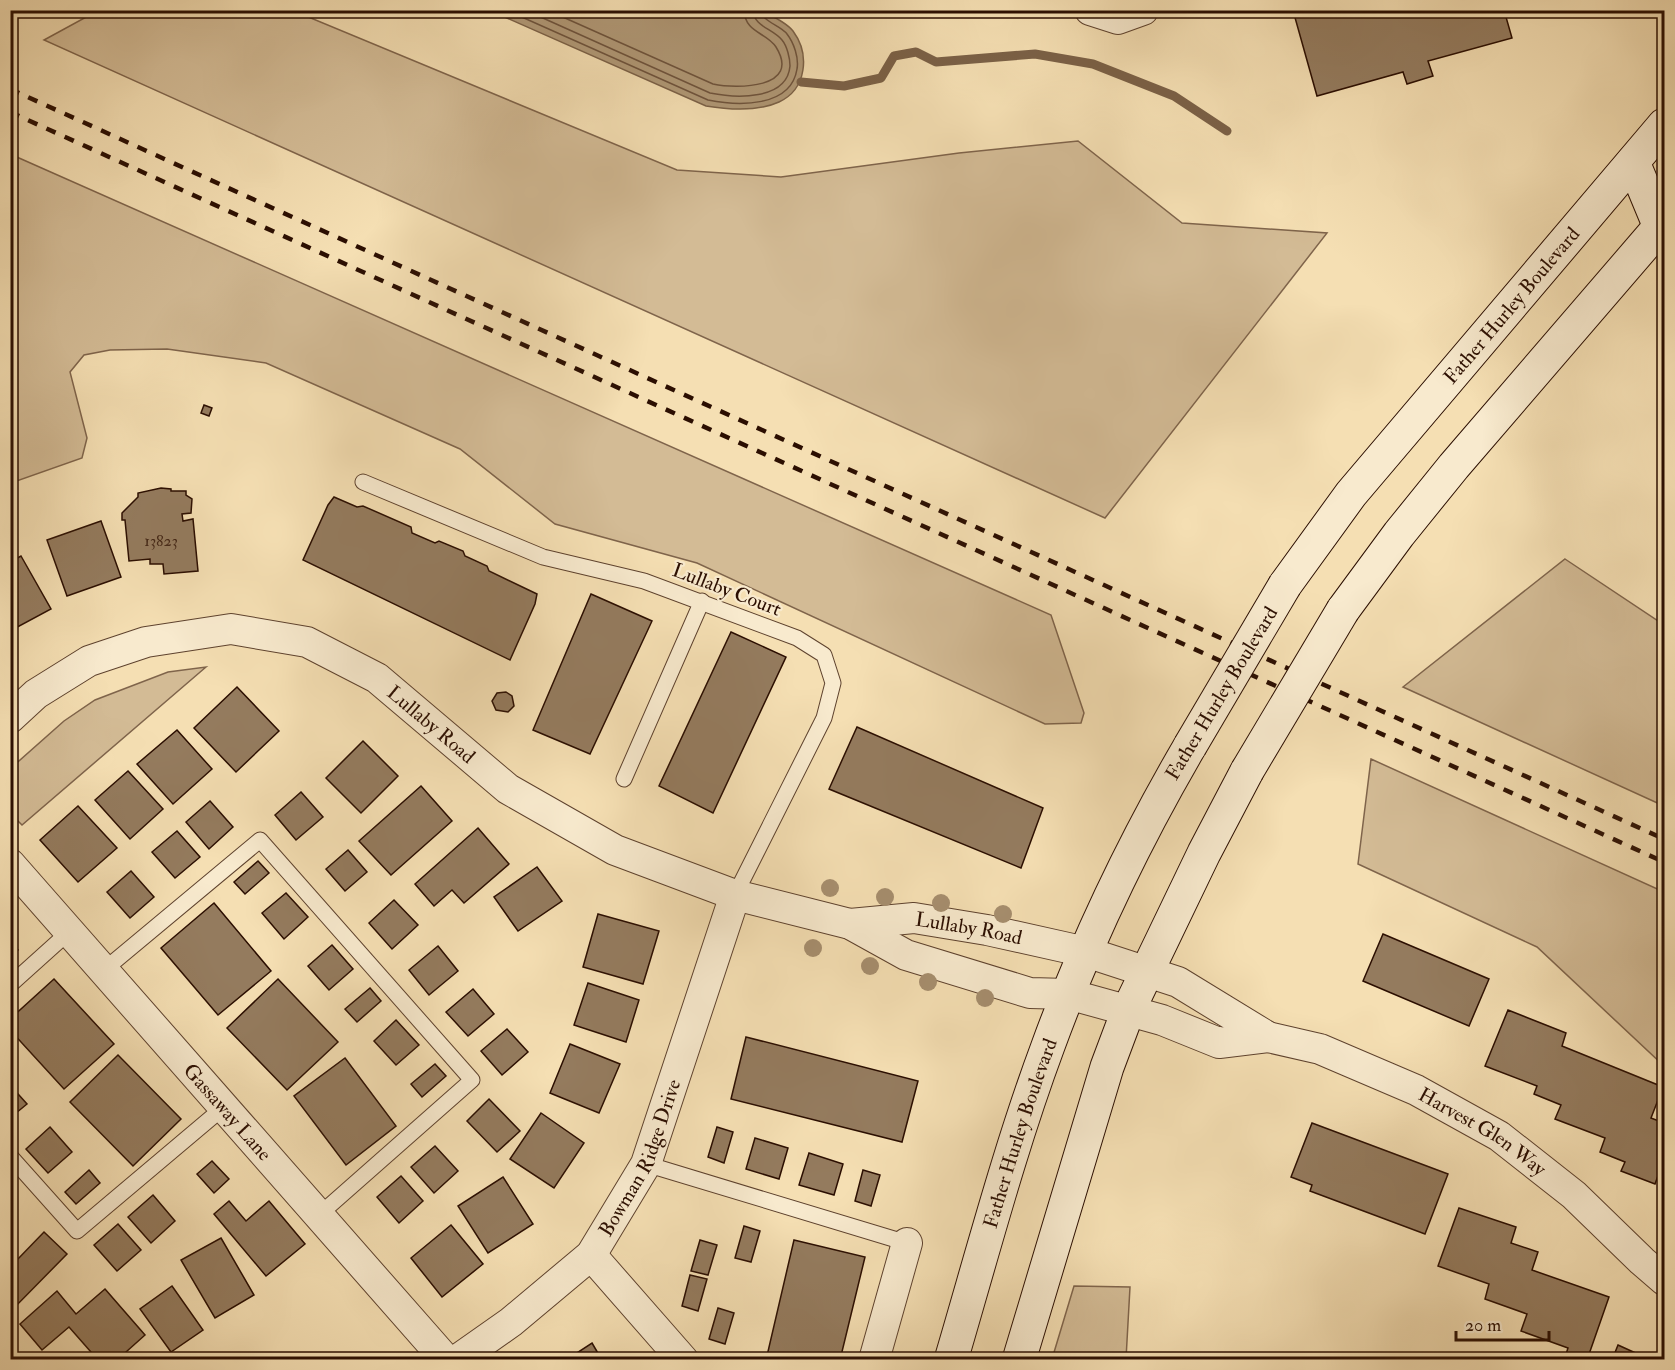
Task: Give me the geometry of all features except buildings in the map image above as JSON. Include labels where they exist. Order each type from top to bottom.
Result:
[{"type":"main road","name":"Father Hurley Boulevard","points":[[951,1359],[1033,1089],[1068,994],[1118,879],[1156,805],[1190,746],[1285,585],[1351,494],[1649,165],[1665,125]]},
{"type":"main road","points":[[1019,1359],[1107,1067],[1128,1011],[1204,853],[1247,771],[1343,610],[1398,534],[1454,466],[1663,226],[1649,165]]},
{"type":"street","points":[[1090,10],[1118,20],[1143,10]]},
{"type":"street","name":"Lullaby Road","points":[[10,718],[36,694],[89,661],[146,642],[231,629],[307,642],[377,678],[508,789],[615,850],[735,895],[850,924],[906,955],[1030,993],[1068,994]]},
{"type":"street","name":"Gassaway Lane","points":[[10,864],[446,1359]]},
{"type":"street","name":"Bowman Ridge Drive","points":[[457,1359],[511,1322],[591,1255],[646,1164],[735,895]]},
{"type":"street","name":"Lullaby Road","points":[[850,924],[914,918],[987,930],[1086,952]]},
{"type":"street","name":"Harvest Glen Way","points":[[1086,952],[1178,982],[1268,1037],[1320,1049],[1416,1090],[1499,1136],[1574,1195],[1665,1280]]},
{"type":"street","name":"Harvest Glen Way","points":[[1068,994],[1162,1020],[1219,1043],[1268,1037]]},
{"type":"street","points":[[874,1359],[907,1243]]},
{"type":"street","points":[[591,1255],[683,1359]]},
{"type":"lane","name":"Lullaby Court","points":[[363,482],[543,557],[644,581],[702,601],[797,638],[824,655],[833,683],[824,718],[735,895]]},
{"type":"lane","points":[[624,779],[702,601]]},
{"type":"lane","points":[[104,970],[260,840],[472,1080],[319,1215]]},
{"type":"lane","points":[[10,985],[70,931]]},
{"type":"lane","points":[[10,1156],[77,1231],[224,1107]]},
{"type":"lane","points":[[646,1164],[907,1243]]},
{"type":"shaded area","points":[[99,10],[294,11],[677,170],[781,177],[959,153],[1078,141],[1182,223],[1327,233],[1105,518],[44,40]]},
{"type":"shaded area","points":[[10,154],[1051,615],[1084,713],[1081,723],[1045,724],[697,563],[555,524],[460,449],[266,363],[167,349],[110,350],[84,355],[70,372],[87,438],[82,458],[11,483]]},
{"type":"shaded area","points":[[1565,559],[1664,625],[1664,806],[1403,687]]},
{"type":"shaded area","points":[[206,667],[22,825],[11,814],[11,768],[64,721],[95,700],[168,672]]},
{"type":"shaded area","points":[[1371,759],[1664,892],[1664,1066],[1537,947],[1358,864]]},
{"type":"shaded area","points":[[1074,1286],[1130,1287],[1126,1359],[1052,1359]]},
{"type":"water","points":[[491,11],[762,11],[783,22],[793,31],[802,50],[803,70],[795,89],[779,102],[771,105],[743,109],[706,106]]},
{"type":"waterway","points":[[801,82],[844,86],[881,78],[894,56],[916,52],[936,62],[1035,54],[1093,64],[1174,96],[1227,131]]},
{"type":"railway","points":[[10,89],[1664,839]]},
{"type":"railway","points":[[10,112],[1664,862]]}]
